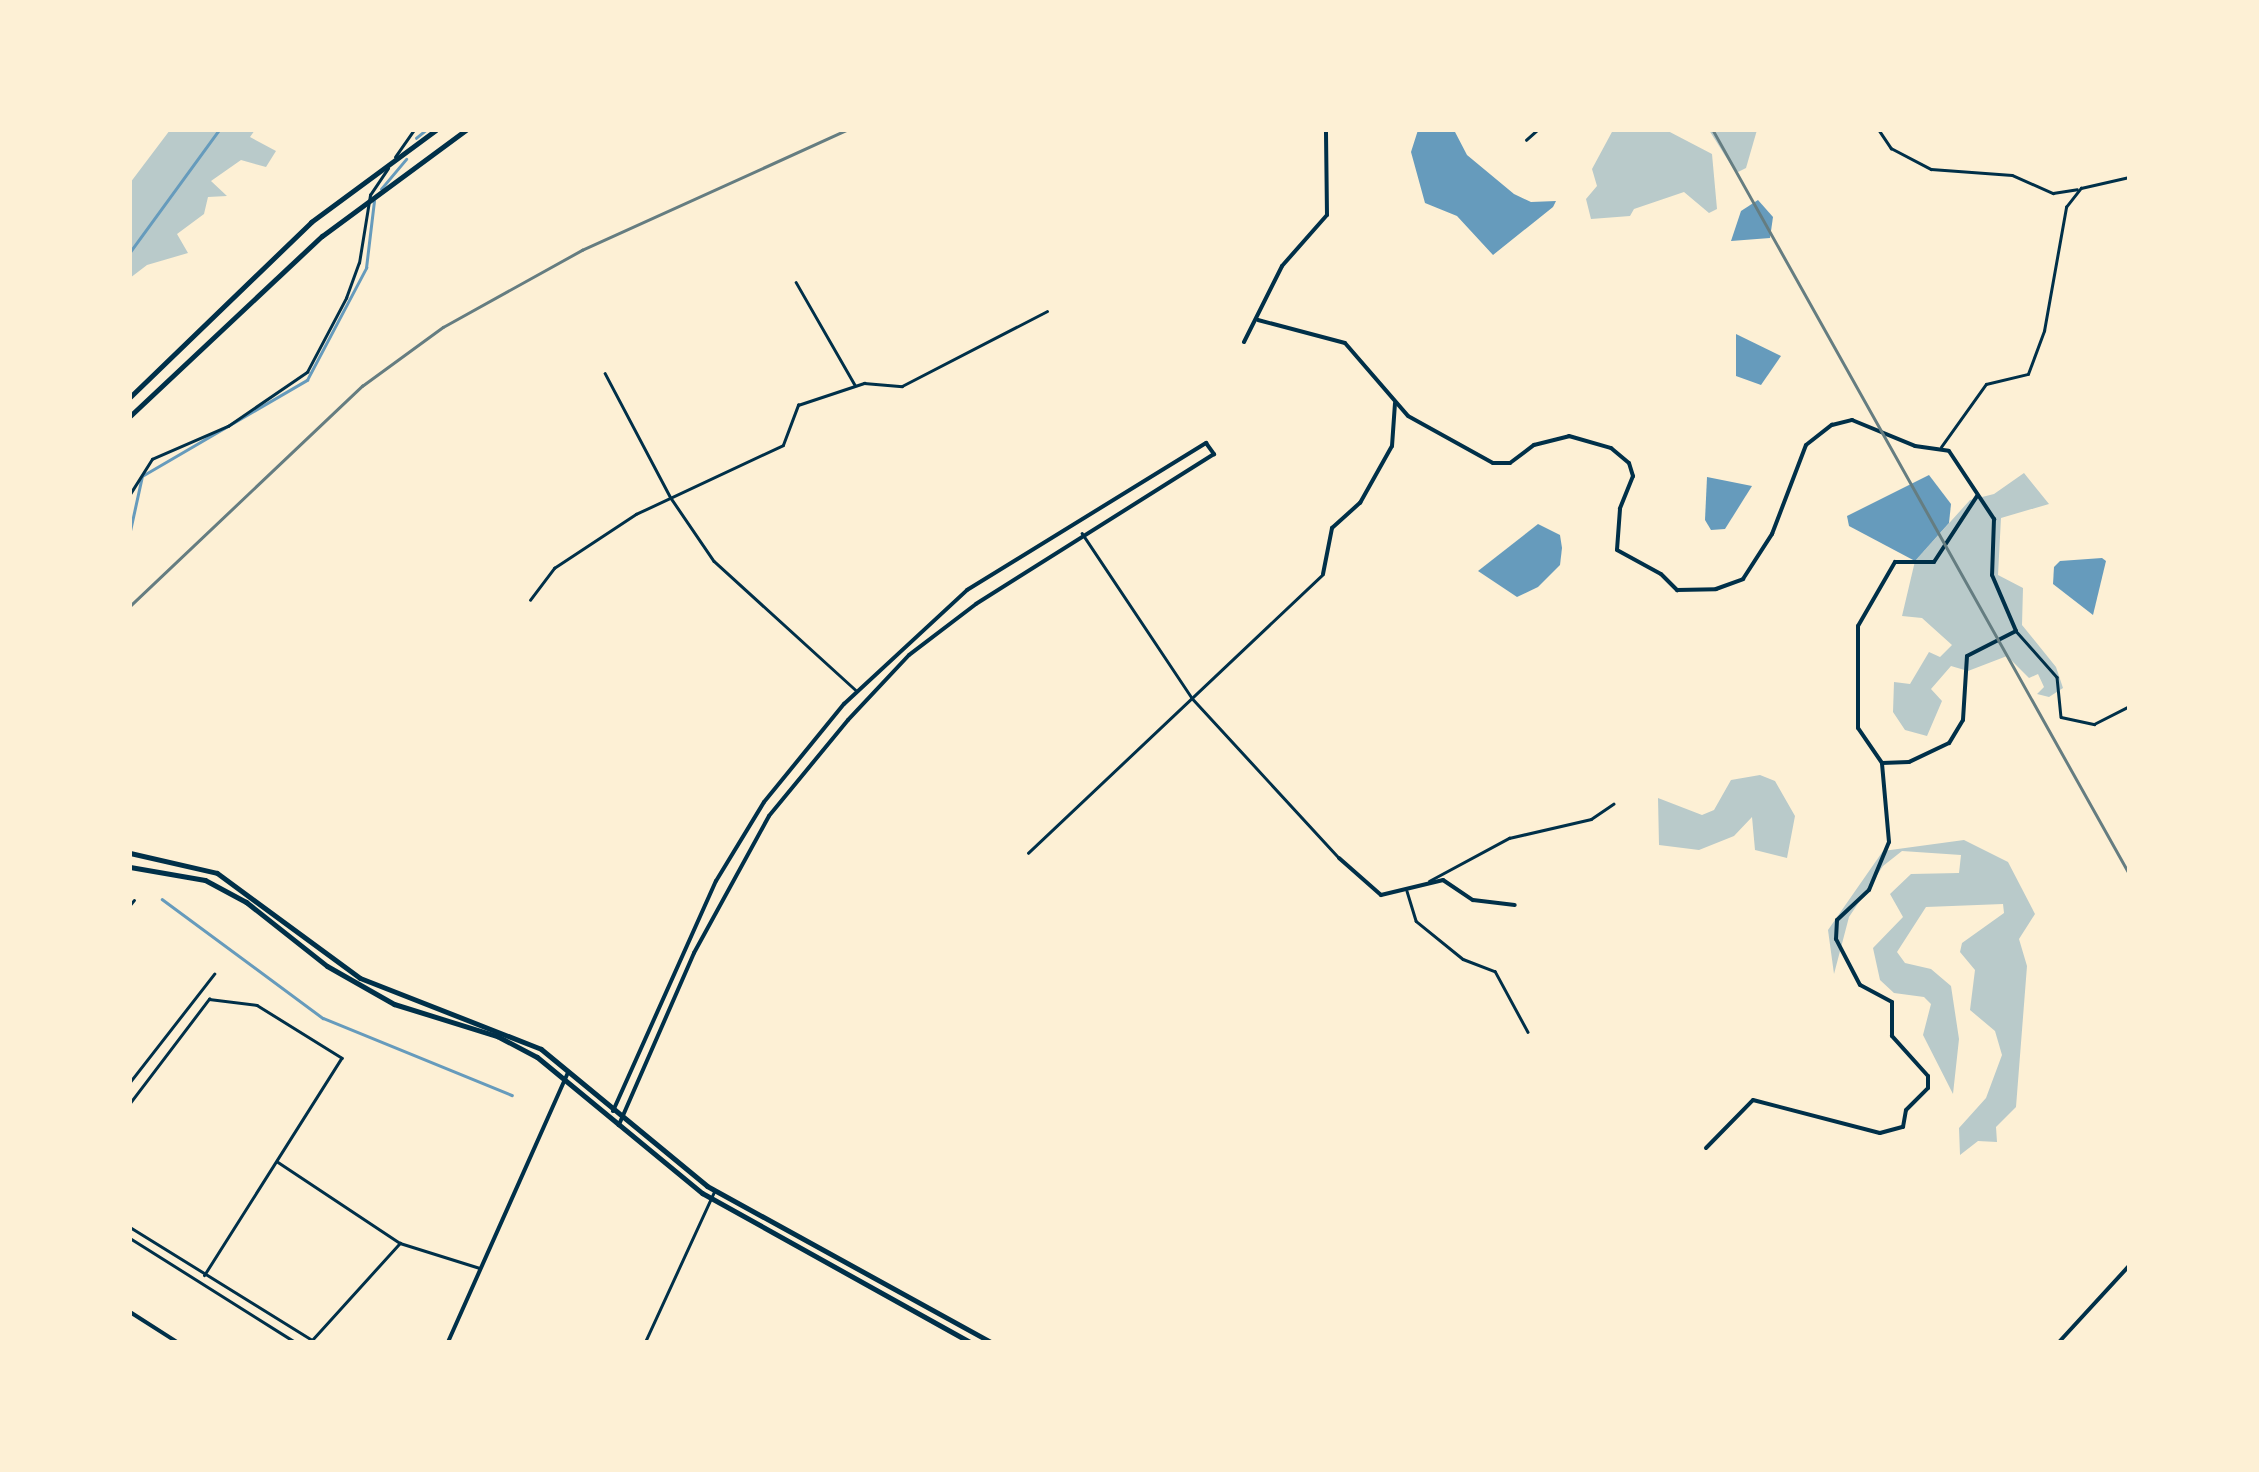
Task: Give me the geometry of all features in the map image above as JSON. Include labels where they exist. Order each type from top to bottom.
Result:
[{"type":"main road","points":[[130,398],[310,222],[436,130]]},
{"type":"main road","points":[[130,416],[322,236],[466,130]]},
{"type":"main road","points":[[130,853],[218,873],[360,978],[503,1030],[570,1070],[714,1190],[991,1342]]},
{"type":"main road","points":[[130,867],[205,880],[356,984],[394,1004],[497,1036],[565,1078],[711,1199],[970,1342]]},
{"type":"street","points":[[130,494],[152,460],[228,426],[307,372],[359,262],[368,202],[414,130]]},
{"type":"street","points":[[1244,342],[1282,266],[1327,215],[1326,130]]},
{"type":"street","points":[[1526,140],[1536,130]]},
{"type":"street","points":[[1879,130],[1891,148],[1931,169],[2012,175],[2053,192],[2129,178]]},
{"type":"street","points":[[1940,448],[1986,384],[2028,374],[2044,331],[2060,217],[2081,188]]},
{"type":"street","points":[[796,282],[856,386]]},
{"type":"street","points":[[530,600],[554,568],[671,498],[782,445],[798,406],[856,386],[902,386],[1047,311]]},
{"type":"street","points":[[1258,320],[1344,343],[1395,403],[1493,463],[1510,463],[1534,446],[1569,436],[1612,448],[1629,463],[1633,476],[1620,509],[1617,550],[1688,592],[1743,579],[1772,534],[1799,458],[1814,435],[1852,420],[1915,446],[1940,448],[1965,470],[1994,519],[1992,575],[2016,631],[2057,677],[2060,717],[2094,724],[2129,706]]},
{"type":"street","points":[[605,373],[671,498],[714,561],[857,690]]},
{"type":"street","points":[[1028,854],[1323,574],[1332,528],[1360,503],[1392,446],[1395,403]]},
{"type":"street","points":[[610,1117],[716,880],[764,802],[857,690],[967,590],[1206,443],[1214,454],[1082,534],[909,655],[769,816],[694,953],[619,1125]]},
{"type":"street","points":[[1706,1148],[1753,1100],[1880,1133],[1903,1127],[1906,1110],[1928,1088],[1928,1076],[1892,1036],[1892,1002],[1860,984],[1836,939],[1837,920],[1870,890],[1889,842],[1882,763],[1858,728],[1858,626],[1896,562],[1934,562],[1977,496]]},
{"type":"street","points":[[1082,534],[1192,698],[1375,893],[1390,897],[1429,881],[1508,838],[1591,819],[1613,804]]},
{"type":"street","points":[[1882,763],[1908,762],[1949,744],[1963,720],[1967,656],[2016,631]]},
{"type":"street","points":[[1429,881],[1454,883],[1491,905],[1515,905]]},
{"type":"street","points":[[1407,890],[1416,921],[1462,959],[1496,971],[1528,1032]]},
{"type":"street","points":[[130,905],[134,900]]},
{"type":"street","points":[[130,1082],[214,974]]},
{"type":"street","points":[[130,1103],[209,998],[257,1005],[306,1030],[342,1058],[205,1275]]},
{"type":"street","points":[[130,1064],[139,1071]]},
{"type":"street","points":[[460,1342],[449,1340],[570,1070]]},
{"type":"street","points":[[277,1161],[400,1243],[482,1268]]},
{"type":"street","points":[[645,1342],[714,1190]]},
{"type":"street","points":[[130,1227],[312,1340],[400,1243]]},
{"type":"street","points":[[130,1238],[295,1342]]},
{"type":"street","points":[[2059,1342],[2129,1266]]},
{"type":"street","points":[[130,1312],[177,1342]]},
{"type":"shaded area","points":[[170,130],[255,130],[250,137],[276,151],[266,167],[241,160],[211,181],[227,196],[208,197],[204,214],[177,234],[188,253],[147,265],[130,278],[130,183]]},
{"type":"shaded area","points":[[1613,130],[1666,130],[1712,154],[1717,209],[1709,213],[1684,192],[1634,209],[1630,216],[1591,219],[1586,199],[1597,186],[1592,169]]},
{"type":"shaded area","points":[[1709,130],[1757,130],[1746,168],[1738,172],[1731,165]]},
{"type":"shaded area","points":[[2024,473],[2049,504],[2001,518],[1998,575],[2023,588],[2022,625],[2056,667],[2063,688],[2049,697],[2037,694],[2044,687],[2038,674],[2029,678],[2007,656],[1968,671],[1951,666],[1931,689],[1942,701],[1927,736],[1905,730],[1893,712],[1894,682],[1910,684],[1929,652],[1940,657],[1952,645],[1922,618],[1902,616],[1915,561],[1970,500],[1994,494]]},
{"type":"shaded area","points":[[1760,775],[1775,781],[1795,816],[1787,858],[1755,850],[1752,817],[1734,836],[1699,850],[1659,845],[1658,798],[1702,815],[1714,810],[1731,780]]},
{"type":"shaded area","points":[[1964,840],[2008,862],[2035,914],[2019,939],[2027,966],[2016,1107],[1996,1127],[1997,1142],[1978,1141],[1960,1155],[1959,1128],[1986,1098],[2002,1055],[1995,1031],[1970,1010],[1975,970],[1960,952],[1962,943],[2004,913],[2003,904],[1926,907],[1897,952],[1905,963],[1931,969],[1951,986],[1959,1039],[1953,1094],[1923,1035],[1931,1004],[1924,997],[1894,993],[1880,980],[1873,948],[1903,917],[1890,894],[1911,874],[1959,873],[1961,855],[1902,851],[1883,866],[1849,917],[1834,974],[1828,930],[1883,851]]},
{"type":"water","points":[[1418,130],[1454,130],[1467,155],[1514,194],[1531,202],[1556,201],[1553,207],[1493,255],[1457,216],[1425,203],[1411,152]]},
{"type":"water","points":[[1758,200],[1773,217],[1770,238],[1731,241],[1741,211]]},
{"type":"water","points":[[1736,334],[1781,356],[1761,385],[1736,376]]},
{"type":"water","points":[[1929,475],[1951,504],[1949,523],[1915,561],[1849,526],[1847,516]]},
{"type":"water","points":[[1707,477],[1752,486],[1725,529],[1711,530],[1705,520]]},
{"type":"water","points":[[1538,524],[1560,535],[1562,548],[1560,565],[1538,587],[1517,597],[1478,571]]},
{"type":"water","points":[[2060,561],[2106,561],[2093,615],[2053,584],[2054,567]]},
{"type":"waterway","points":[[130,252],[219,130]]},
{"type":"waterway","points":[[416,138],[426,130]]},
{"type":"waterway","points":[[381,189],[406,159]]},
{"type":"waterway","points":[[130,531],[142,476],[307,380],[366,268],[374,201]]},
{"type":"waterway","points":[[162,899],[323,1018],[512,1095]]},
{"type":"railway","points":[[130,606],[362,386],[443,327],[582,250],[846,130]]},
{"type":"railway","points":[[1713,130],[2129,873]]}]
